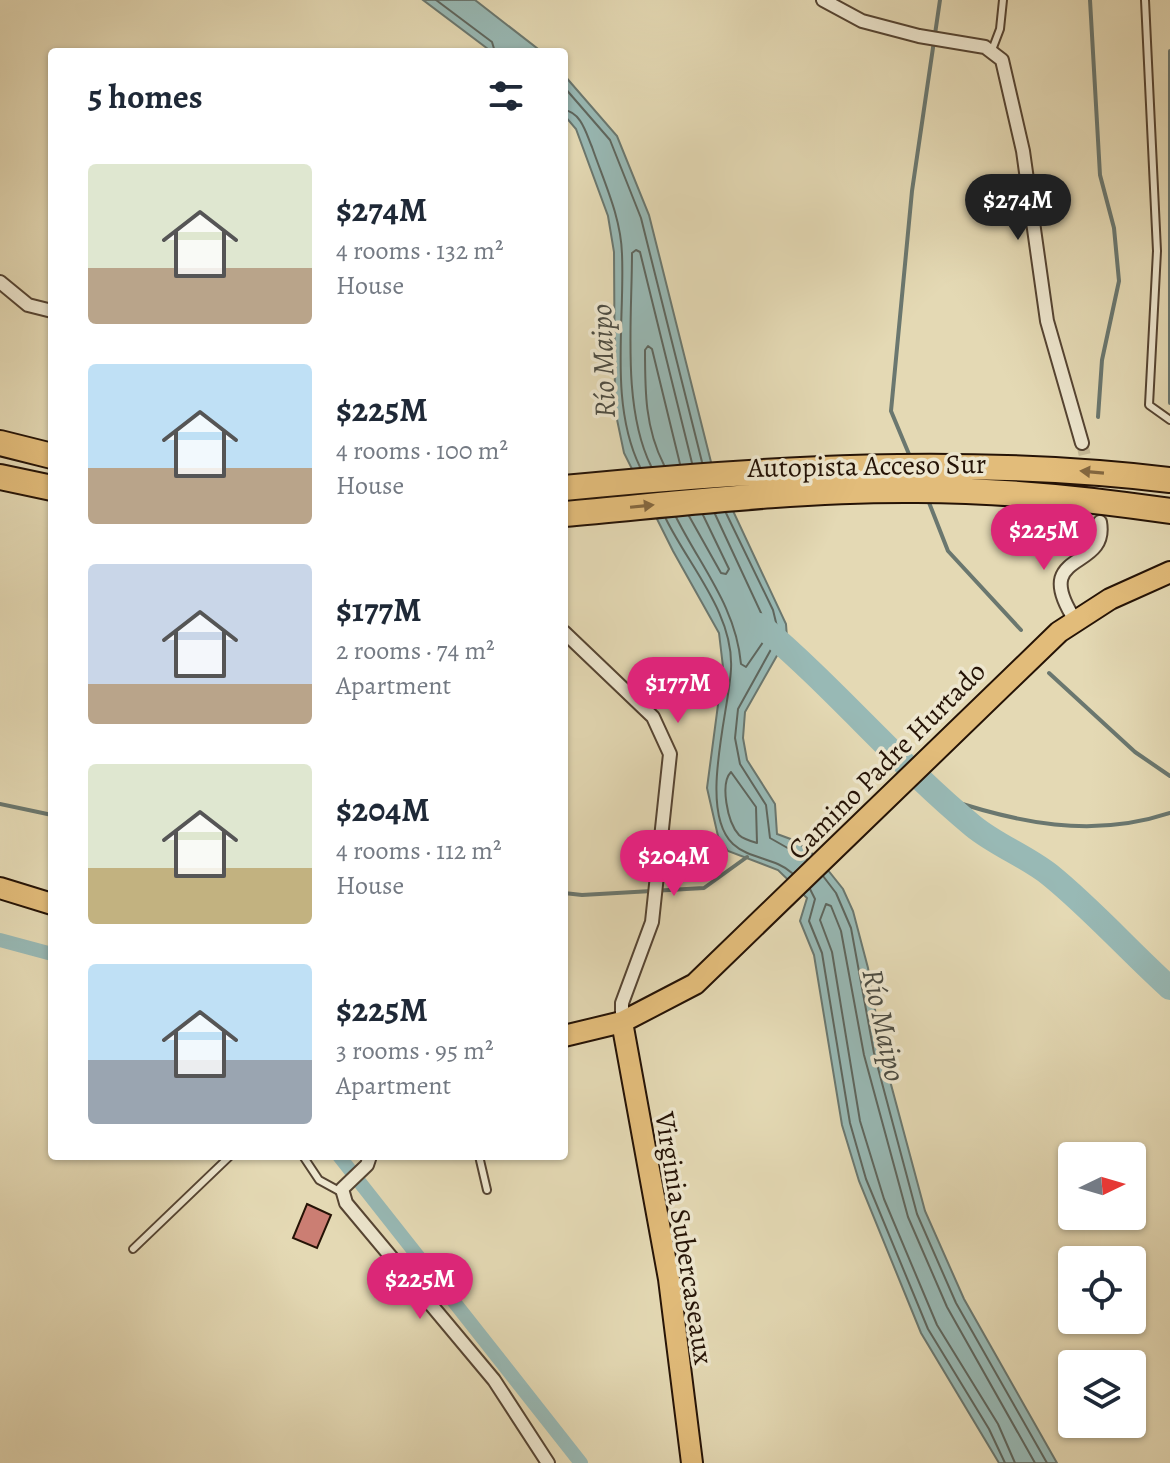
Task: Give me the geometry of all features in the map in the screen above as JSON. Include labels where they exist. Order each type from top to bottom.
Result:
[{"type":"highway","points":[[0,443],[48,455]]},
{"type":"highway","name":"Autopista Acceso Sur","points":[[568,488],[802,467],[969,466],[1170,480]]},
{"type":"highway","points":[[0,477],[48,487]]},
{"type":"highway","name":"Autopista Acceso Sur","points":[[568,514],[818,492],[990,492],[1170,511]]},
{"type":"main road","name":"Camino Padre Hurtado","points":[[568,1035],[622,1022],[695,984],[1027,661],[1075,620],[1110,599],[1170,572]]},
{"type":"main road","points":[[0,888],[48,903]]},
{"type":"main road","name":"Virginia Subercaseaux","points":[[622,1022],[669,1279],[692,1463]]},
{"type":"street","points":[[823,0],[862,21],[992,50],[1007,72],[1027,176],[1047,321],[1082,443]]},
{"type":"street","points":[[0,282],[28,305],[48,310]]},
{"type":"street","points":[[1075,620],[1061,597],[1060,582],[1065,570],[1096,545],[1101,535],[1100,522]]},
{"type":"street","points":[[568,636],[653,717],[666,739],[670,754],[652,922],[622,1003],[622,1022]]},
{"type":"street","points":[[368,1160],[345,1188],[494,1380],[548,1463]]},
{"type":"lane","points":[[992,50],[1000,29],[1003,0]]},
{"type":"lane","points":[[1145,0],[1157,251],[1149,405],[1170,420]]},
{"type":"lane","points":[[133,1249],[226,1160]]},
{"type":"lane","points":[[306,1160],[319,1180],[345,1188]]},
{"type":"lane","points":[[480,1160],[487,1190]]},
{"type":"water","points":[[423,0],[475,0],[537,48],[487,48]]},
{"type":"water","points":[[568,80],[617,136],[649,215],[712,466],[786,624],[787,638],[745,712],[743,738],[747,760],[775,804],[777,834],[796,841],[819,859],[843,889],[853,911],[868,968],[882,1051],[925,1211],[964,1299],[1057,1463],[999,1463],[921,1333],[859,1181],[842,1125],[814,955],[800,921],[807,898],[778,870],[728,851],[718,836],[707,788],[723,667],[719,633],[673,551],[624,453],[615,410],[614,252],[608,216],[576,129],[568,120]]},
{"type":"building","points":[[307,1204],[331,1215],[317,1248],[293,1238]]},
{"type":"waterway","points":[[911,459],[891,411],[912,191],[940,0]]},
{"type":"waterway","points":[[1090,0],[1100,175],[1114,228],[1119,281],[1102,360],[1098,417]]},
{"type":"waterway","points":[[1170,51],[1170,403]]},
{"type":"waterway","points":[[928,500],[948,551],[1021,630]]},
{"type":"waterway","name":"Río Maipo","points":[[760,625],[945,802],[982,833],[1050,875],[1170,988]]},
{"type":"waterway","points":[[1049,673],[1135,752],[1170,776]]},
{"type":"waterway","points":[[941,797],[1026,820],[1083,826],[1141,821],[1170,813]]},
{"type":"waterway","points":[[0,804],[48,814]]},
{"type":"waterway","points":[[568,893],[704,888],[747,857]]},
{"type":"waterway","points":[[0,940],[48,953]]},
{"type":"waterway","points":[[342,1160],[581,1463]]},
{"type":"tunnel","points":[[1082,443],[1100,522]]}]
